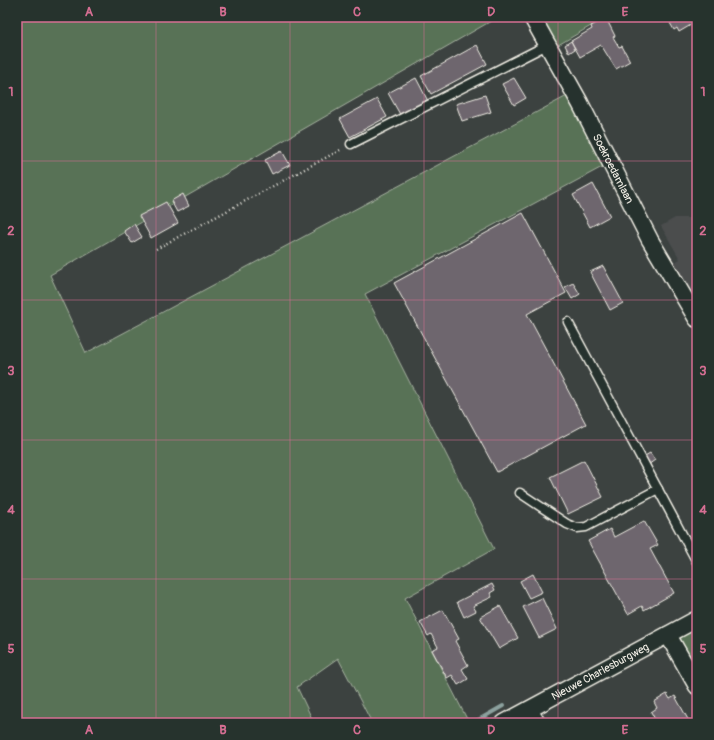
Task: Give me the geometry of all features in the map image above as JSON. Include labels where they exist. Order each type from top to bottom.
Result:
[{"type":"street","name":"Soekroedamlaan","points":[[532,17],[580,103],[650,240],[697,319]]},
{"type":"street","name":"Nieuwe Charlesburgweg","points":[[504,723],[533,716],[697,619]]},
{"type":"street","points":[[668,635],[697,686]]},
{"type":"lane","points":[[351,144],[547,45]]},
{"type":"lane","points":[[568,322],[697,562]]},
{"type":"lane","points":[[520,493],[567,524],[578,528],[586,527],[658,489]]},
{"type":"path","points":[[156,249],[351,144]]},
{"type":"shaded area","points":[[675,218],[697,218],[697,308],[670,265],[680,259],[661,226]]},
{"type":"green space","points":[[17,17],[498,17],[50,275],[86,353],[567,96],[604,166],[365,294],[494,549],[405,598],[467,719],[461,723],[372,723],[338,658],[297,687],[314,723],[17,723]]},
{"type":"green space","points":[[535,17],[592,17],[596,23],[553,48]]},
{"type":"green space","points":[[697,626],[697,675],[680,639],[684,634]]},
{"type":"building","points":[[675,17],[693,17],[696,22],[679,32],[677,28],[674,30],[670,23],[673,22],[672,19]]},
{"type":"building","points":[[606,18],[615,36],[613,37],[619,47],[622,46],[630,61],[616,69],[601,45],[580,57],[571,41],[592,29],[591,26]]},
{"type":"building","points":[[571,41],[575,49],[569,53],[565,45]]},
{"type":"building","points":[[477,45],[487,64],[431,94],[421,76]]},
{"type":"building","points":[[416,78],[429,103],[402,118],[388,93]]},
{"type":"building","points":[[514,78],[526,98],[514,105],[502,84]]},
{"type":"building","points":[[485,95],[491,112],[462,121],[456,104]]},
{"type":"building","points":[[377,99],[387,117],[350,137],[340,119]]},
{"type":"building","points":[[282,151],[290,165],[272,174],[265,160]]},
{"type":"building","points":[[593,184],[610,216],[590,227],[573,195]]},
{"type":"building","points":[[183,194],[189,206],[177,212],[171,201]]},
{"type":"building","points":[[166,202],[178,223],[151,238],[139,216]]},
{"type":"building","points":[[523,213],[566,293],[527,314],[586,424],[497,472],[394,283]]},
{"type":"building","points":[[134,224],[142,237],[132,243],[124,231]]},
{"type":"building","points":[[603,266],[623,303],[610,310],[590,272]]},
{"type":"building","points":[[573,283],[580,294],[572,299],[565,287]]},
{"type":"building","points":[[650,453],[655,460],[648,465],[643,457]]},
{"type":"building","points":[[584,460],[603,497],[568,514],[550,477]]},
{"type":"building","points":[[644,521],[658,545],[650,549],[674,593],[644,610],[642,606],[628,614],[588,541],[610,529],[614,537]]},
{"type":"building","points":[[533,574],[542,592],[529,598],[520,581]]},
{"type":"building","points":[[492,584],[495,590],[490,593],[492,597],[473,606],[476,611],[464,617],[457,602]]},
{"type":"building","points":[[542,598],[557,629],[539,638],[523,607]]},
{"type":"building","points":[[500,606],[518,638],[499,649],[480,617]]},
{"type":"building","points":[[443,610],[459,639],[455,641],[468,665],[462,669],[468,679],[458,685],[452,675],[447,678],[432,650],[438,647],[431,634],[428,636],[420,622]]},
{"type":"building","points":[[667,694],[670,699],[675,696],[690,723],[657,723],[651,712],[657,708],[654,702]]},
{"type":"waterway","points":[[473,723],[503,706]]}]
